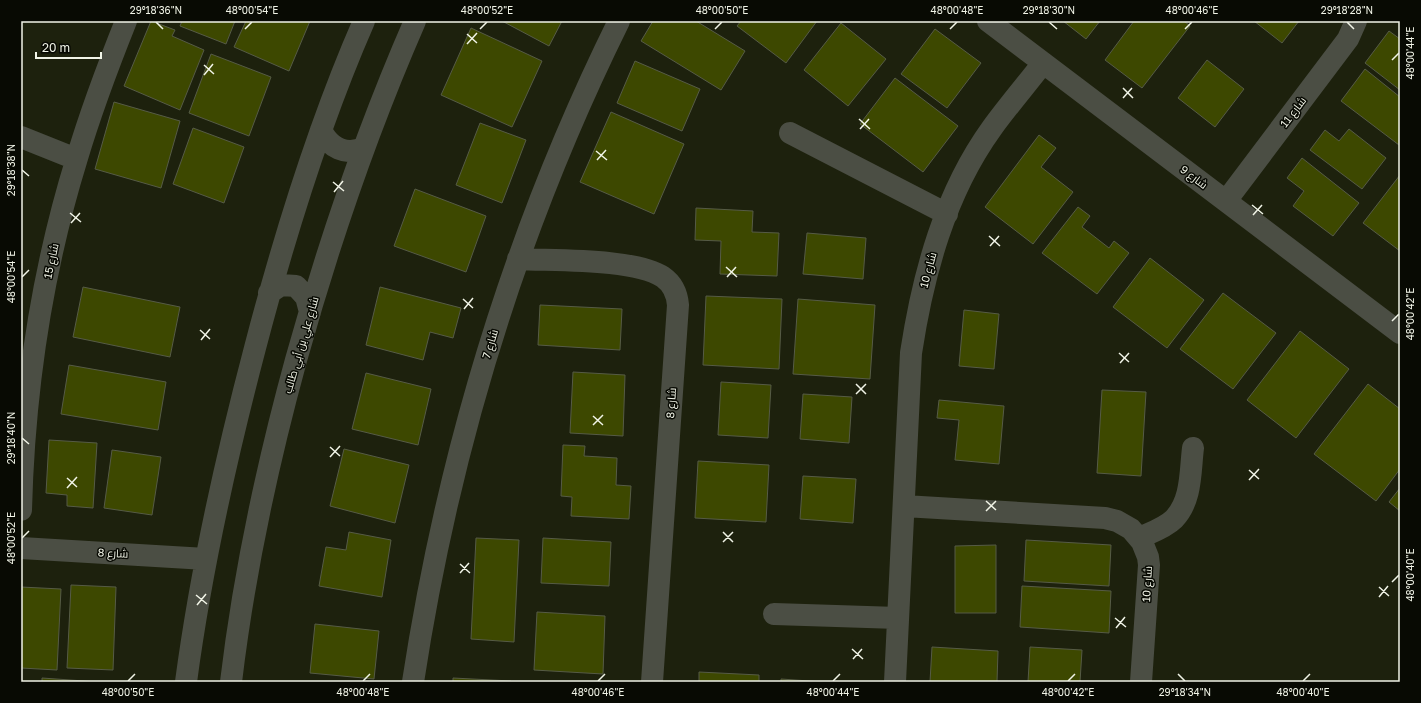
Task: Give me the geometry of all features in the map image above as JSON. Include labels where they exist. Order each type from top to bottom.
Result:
[{"type":"street","name":"شارع 15","points":[[21,510],[26,416],[34,351],[45,286],[59,222],[76,159],[100,88],[126,21]]},
{"type":"street","points":[[186,682],[206,559],[225,468],[269,293],[321,130],[340,78],[364,21]]},
{"type":"street","name":"شارع علي بن أبي طالب","points":[[231,682],[243,594],[259,511],[280,419],[310,312],[364,148],[415,21]]},
{"type":"street","name":"شارع 7","points":[[413,682],[431,572],[461,445],[489,348],[518,259],[578,109],[618,21]]},
{"type":"street","name":"شارع 9","points":[[988,21],[1400,332]]},
{"type":"street","name":"شارع 11","points":[[1226,201],[1348,39],[1356,21]]},
{"type":"street","name":"شارع 10","points":[[895,682],[911,353],[916,318],[925,278],[947,214],[976,154],[992,129],[1043,63]]},
{"type":"street","points":[[321,130],[332,146],[341,150],[349,152],[364,148]]},
{"type":"street","points":[[790,132],[947,214]]},
{"type":"street","points":[[21,137],[76,159]]},
{"type":"street","name":"شارع 8","points":[[518,259],[621,264],[639,267],[653,271],[664,278],[671,284],[677,294],[678,305],[652,682]]},
{"type":"street","points":[[269,293],[281,285],[296,286],[306,297],[310,312]]},
{"type":"street","points":[[1139,538],[1168,523],[1182,509],[1187,497],[1192,448]]},
{"type":"street","name":"شارع 10","points":[[904,506],[1105,518],[1124,525],[1139,538],[1145,549],[1149,565],[1141,682]]},
{"type":"street","name":"شارع 8","points":[[21,548],[206,559]]},
{"type":"street","points":[[774,614],[898,618]]},
{"type":"building","points":[[151,21],[175,30],[172,36],[204,50],[180,110],[124,86]]},
{"type":"building","points":[[182,21],[235,21],[226,44],[180,26]]},
{"type":"building","points":[[246,21],[310,21],[289,71],[234,47]]},
{"type":"building","points":[[502,21],[562,21],[549,46]]},
{"type":"building","points":[[653,21],[696,21],[745,51],[721,90],[641,41]]},
{"type":"building","points":[[741,21],[817,21],[786,63],[737,26]]},
{"type":"building","points":[[1063,21],[1100,21],[1086,39]]},
{"type":"building","points":[[1134,21],[1184,21],[1190,26],[1142,88],[1105,60]]},
{"type":"building","points":[[1254,21],[1299,21],[1282,43]]},
{"type":"building","points":[[841,23],[886,59],[848,106],[804,70]]},
{"type":"building","points":[[471,28],[542,61],[512,127],[441,95]]},
{"type":"building","points":[[935,29],[981,63],[947,108],[901,74]]},
{"type":"building","points":[[1389,31],[1400,39],[1400,90],[1365,63]]},
{"type":"building","points":[[211,54],[271,77],[249,136],[189,113]]},
{"type":"building","points":[[1207,60],[1244,89],[1215,127],[1178,98]]},
{"type":"building","points":[[635,61],[700,89],[682,131],[617,103]]},
{"type":"building","points":[[1365,69],[1400,97],[1399,145],[1341,101]]},
{"type":"building","points":[[895,78],[958,126],[923,172],[860,124]]},
{"type":"building","points":[[114,102],[180,121],[161,188],[95,169]]},
{"type":"building","points":[[611,112],[684,144],[654,214],[580,182]]},
{"type":"building","points":[[480,123],[526,140],[502,203],[456,185]]},
{"type":"building","points":[[193,128],[244,147],[224,203],[173,184]]},
{"type":"building","points":[[1349,129],[1386,158],[1362,189],[1310,150],[1325,130],[1339,141]]},
{"type":"building","points":[[1039,135],[1056,148],[1041,167],[1073,192],[1033,244],[985,207]]},
{"type":"building","points":[[1302,158],[1359,203],[1333,236],[1293,206],[1304,191],[1287,178]]},
{"type":"building","points":[[1400,175],[1400,251],[1363,223]]},
{"type":"building","points":[[415,189],[486,216],[466,272],[394,246]]},
{"type":"building","points":[[1078,207],[1090,216],[1082,227],[1109,248],[1114,241],[1129,253],[1097,294],[1042,253]]},
{"type":"building","points":[[696,208],[753,211],[752,232],[779,233],[777,276],[720,274],[721,241],[695,240]]},
{"type":"building","points":[[807,233],[866,238],[863,279],[803,274]]},
{"type":"building","points":[[1150,258],[1204,300],[1167,348],[1113,307]]},
{"type":"building","points":[[83,287],[180,307],[170,357],[73,337]]},
{"type":"building","points":[[380,287],[461,308],[453,338],[430,332],[423,360],[366,345]]},
{"type":"building","points":[[1223,293],[1276,333],[1233,389],[1180,349]]},
{"type":"building","points":[[706,296],[782,299],[779,369],[703,365]]},
{"type":"building","points":[[798,299],[875,305],[870,379],[793,374]]},
{"type":"building","points":[[540,305],[622,309],[620,350],[538,345]]},
{"type":"building","points":[[964,310],[999,314],[994,369],[959,366]]},
{"type":"building","points":[[1300,331],[1349,369],[1296,438],[1247,400]]},
{"type":"building","points":[[69,365],[166,382],[158,430],[61,414]]},
{"type":"building","points":[[573,372],[625,375],[623,436],[570,433]]},
{"type":"building","points":[[366,373],[431,389],[418,445],[352,429]]},
{"type":"building","points":[[721,382],[771,385],[768,438],[718,435]]},
{"type":"building","points":[[1368,384],[1400,409],[1400,469],[1376,501],[1314,454]]},
{"type":"building","points":[[1102,390],[1146,392],[1141,476],[1097,473]]},
{"type":"building","points":[[803,394],[852,397],[849,443],[800,439]]},
{"type":"building","points":[[939,400],[1004,406],[999,464],[955,460],[959,420],[937,418]]},
{"type":"building","points":[[49,440],[97,443],[93,508],[67,506],[67,495],[46,493]]},
{"type":"building","points":[[563,445],[585,446],[584,456],[617,458],[616,485],[631,486],[629,519],[571,516],[572,497],[561,496]]},
{"type":"building","points":[[344,449],[409,465],[395,523],[330,506]]},
{"type":"building","points":[[112,450],[161,457],[152,515],[104,508]]},
{"type":"building","points":[[698,461],[769,465],[766,522],[695,518]]},
{"type":"building","points":[[803,476],[856,479],[853,523],[800,519]]},
{"type":"building","points":[[1400,488],[1400,511],[1389,502]]},
{"type":"building","points":[[349,532],[391,540],[382,597],[319,586],[326,547],[346,550]]},
{"type":"building","points":[[476,538],[519,540],[514,642],[471,639]]},
{"type":"building","points":[[543,538],[611,542],[609,586],[541,583]]},
{"type":"building","points":[[1026,540],[1111,545],[1109,586],[1024,581]]},
{"type":"building","points":[[996,545],[996,613],[955,613],[955,546]]},
{"type":"building","points":[[71,585],[116,587],[113,670],[67,668]]},
{"type":"building","points":[[1022,586],[1111,591],[1109,633],[1020,627]]},
{"type":"building","points":[[21,587],[61,589],[57,670],[21,668]]},
{"type":"building","points":[[537,612],[605,616],[603,674],[534,670]]},
{"type":"building","points":[[315,624],[379,631],[374,679],[310,673]]},
{"type":"building","points":[[932,647],[998,651],[997,682],[930,682]]},
{"type":"building","points":[[1030,647],[1082,650],[1080,682],[1028,682]]},
{"type":"building","points":[[699,672],[759,675],[759,682],[699,682]]},
{"type":"building","points":[[42,678],[98,682],[42,682]]},
{"type":"building","points":[[453,678],[511,681],[511,682],[453,682]]},
{"type":"building","points":[[781,679],[823,682],[781,682]]}]
